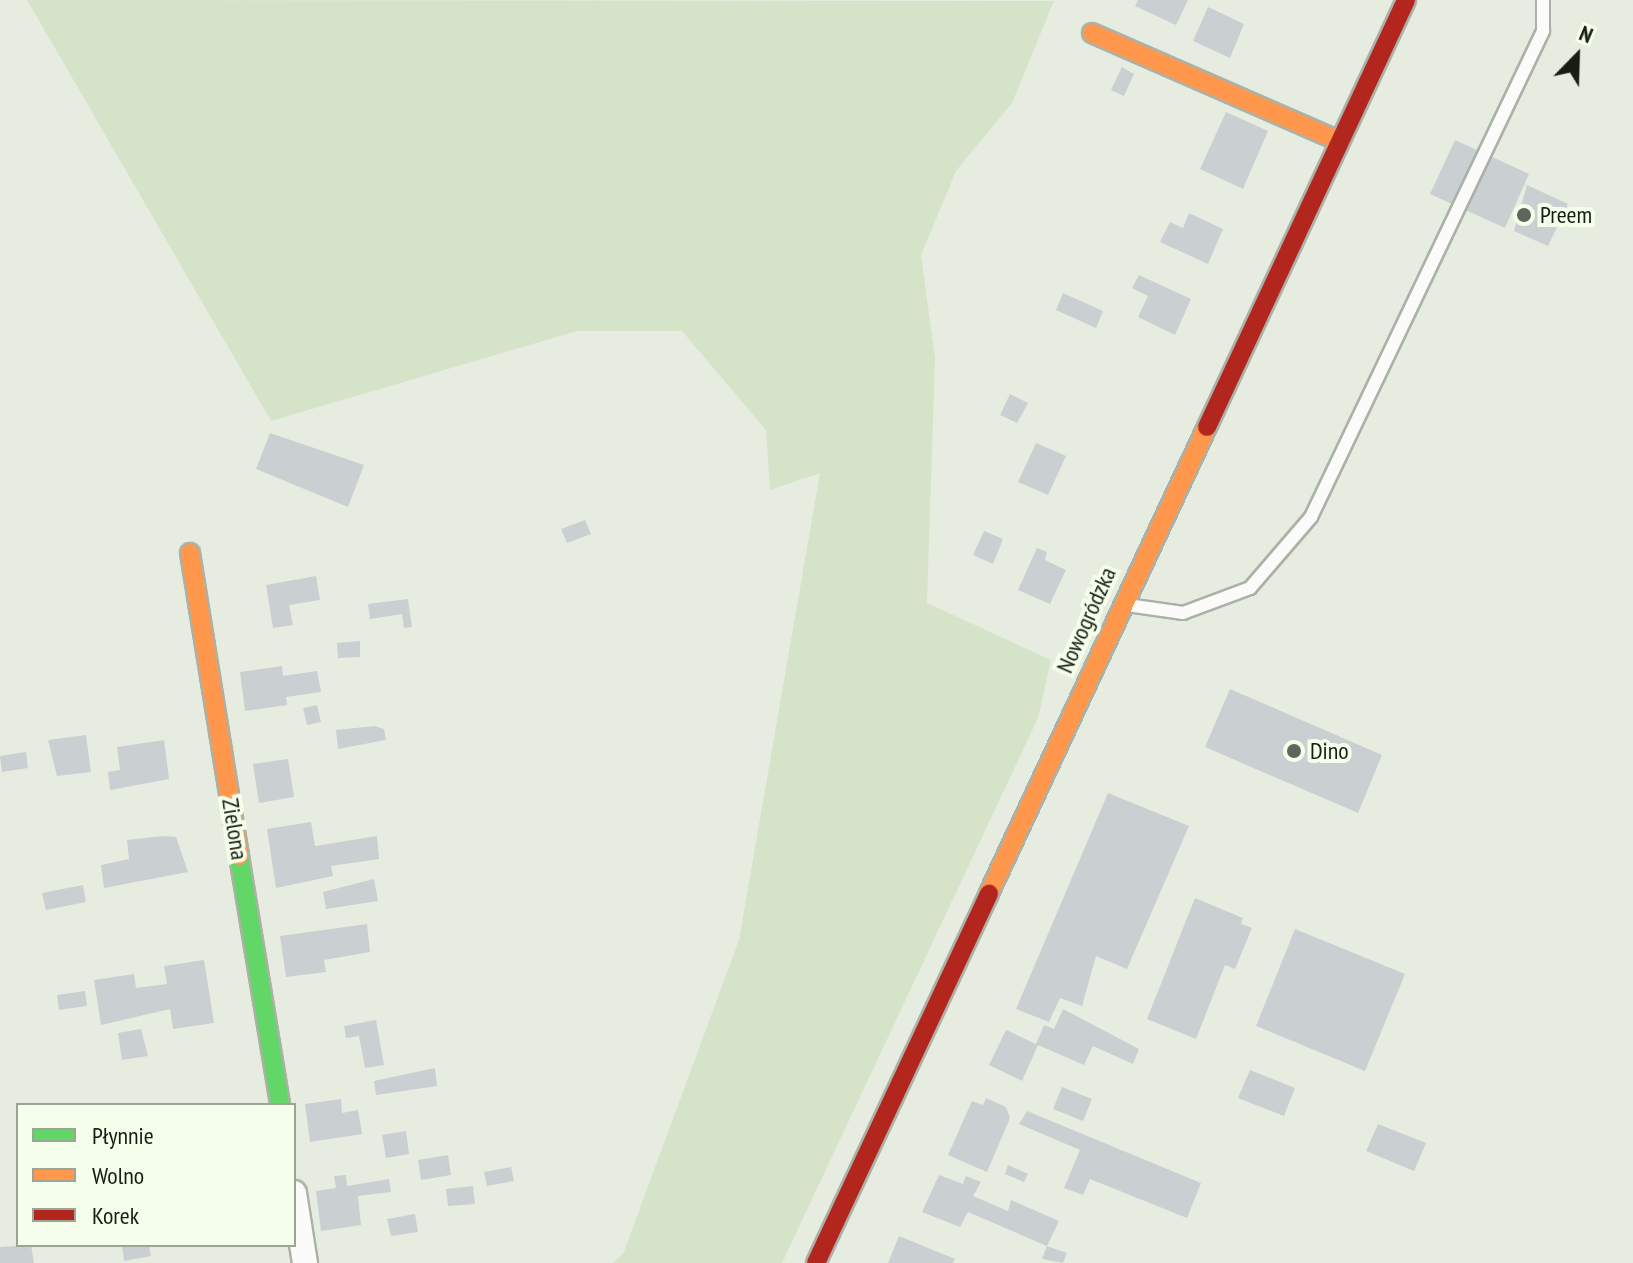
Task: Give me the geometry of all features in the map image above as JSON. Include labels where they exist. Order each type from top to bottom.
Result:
[{"type":"main road","name":"Nowogródzka","points":[[816,1263],[1119,604],[1406,0]]},
{"type":"main road","points":[[1092,33],[1339,141]]},
{"type":"main road","name":"Zielona","points":[[190,553],[280,1103]]},
{"type":"street","points":[[296,1206],[305,1263]]},
{"type":"lane","points":[[1119,604],[1183,613],[1250,588],[1311,517],[1543,31],[1543,0]]},
{"type":"green space","points":[[27,0],[1054,1],[1012,103],[956,171],[921,255],[935,358],[927,603],[1051,660],[1038,718],[782,1263],[613,1263],[623,1254],[739,940],[820,473],[770,490],[766,430],[682,331],[577,331],[271,421]]},
{"type":"building","points":[[1138,0],[1188,0],[1176,25],[1135,6]]},
{"type":"building","points":[[1208,7],[1244,24],[1230,58],[1193,41]]},
{"type":"building","points":[[1122,67],[1134,74],[1124,96],[1111,90]]},
{"type":"building","points":[[1226,112],[1268,131],[1243,189],[1200,169]]},
{"type":"building","points":[[1455,140],[1529,174],[1505,228],[1430,194]]},
{"type":"building","points":[[1527,185],[1568,204],[1548,246],[1514,231]]},
{"type":"building","points":[[1189,213],[1223,229],[1208,264],[1160,242],[1170,222],[1183,228]]},
{"type":"building","points":[[1139,275],[1191,299],[1175,335],[1138,317],[1148,296],[1132,288]]},
{"type":"building","points":[[1063,293],[1103,311],[1096,328],[1056,310]]},
{"type":"building","points":[[1010,394],[1028,403],[1017,423],[1000,415]]},
{"type":"building","points":[[270,433],[364,465],[348,507],[256,469]]},
{"type":"building","points":[[1036,443],[1066,456],[1048,495],[1018,482]]},
{"type":"building","points":[[585,520],[591,534],[567,543],[561,529]]},
{"type":"building","points":[[984,531],[1003,539],[993,564],[973,555]]},
{"type":"building","points":[[1037,548],[1047,552],[1045,560],[1066,570],[1050,604],[1018,590]]},
{"type":"building","points":[[316,576],[320,600],[289,605],[293,625],[273,628],[266,585]]},
{"type":"building","points":[[408,599],[412,627],[404,628],[402,614],[370,619],[368,604]]},
{"type":"building","points":[[360,641],[360,657],[338,658],[337,643]]},
{"type":"building","points":[[282,666],[283,676],[317,671],[321,692],[286,697],[287,705],[245,711],[240,672]]},
{"type":"building","name":"Dino","points":[[1230,689],[1382,755],[1358,813],[1205,747]]},
{"type":"building","points":[[317,705],[321,722],[307,725],[303,708]]},
{"type":"building","points":[[375,726],[384,729],[386,740],[338,749],[336,730]]},
{"type":"building","points":[[86,735],[91,772],[57,776],[48,740]]},
{"type":"building","points":[[164,740],[169,779],[110,790],[108,772],[120,770],[117,747]]},
{"type":"building","points":[[26,752],[28,768],[2,772],[0,756]]},
{"type":"building","points":[[288,759],[294,797],[259,803],[253,764]]},
{"type":"building","points":[[1108,793],[1189,826],[1127,969],[1096,956],[1082,1006],[1060,998],[1049,1022],[1016,1009]]},
{"type":"building","points":[[311,822],[315,846],[377,836],[379,859],[331,866],[333,876],[276,888],[267,829]]},
{"type":"building","points":[[176,837],[188,872],[104,888],[101,865],[129,859],[127,840]]},
{"type":"building","points":[[374,879],[378,901],[326,909],[323,892]]},
{"type":"building","points":[[83,885],[86,902],[46,910],[42,893]]},
{"type":"building","points":[[1195,898],[1243,918],[1241,924],[1252,928],[1235,969],[1225,965],[1196,1039],[1147,1019]]},
{"type":"building","points":[[367,924],[370,952],[324,960],[326,972],[286,977],[280,936]]},
{"type":"building","points":[[1295,929],[1405,974],[1365,1071],[1256,1026]]},
{"type":"building","points":[[204,960],[214,1023],[173,1029],[170,1009],[101,1025],[94,980],[134,974],[136,988],[167,984],[164,966]]},
{"type":"building","points":[[85,991],[87,1006],[59,1010],[57,995]]},
{"type":"building","points":[[1063,1009],[1139,1049],[1133,1064],[1093,1046],[1084,1065],[1038,1045],[1022,1081],[989,1065],[1006,1030],[1036,1044],[1044,1025],[1054,1029]]},
{"type":"building","points":[[376,1020],[384,1065],[365,1068],[359,1036],[346,1038],[344,1026]]},
{"type":"building","points":[[141,1029],[148,1056],[122,1060],[118,1033]]},
{"type":"building","points":[[435,1068],[437,1086],[376,1095],[374,1081]]},
{"type":"building","points":[[1250,1070],[1295,1088],[1284,1116],[1238,1098]]},
{"type":"building","points":[[1062,1087],[1092,1099],[1083,1121],[1053,1109]]},
{"type":"building","points":[[986,1098],[1006,1107],[1010,1118],[987,1172],[948,1155],[972,1101],[983,1105]]},
{"type":"building","points":[[341,1099],[342,1113],[358,1110],[362,1134],[310,1142],[305,1104]]},
{"type":"building","points":[[1027,1111],[1201,1183],[1187,1218],[1090,1179],[1083,1195],[1064,1188],[1080,1150],[1019,1124]]},
{"type":"building","points":[[1378,1124],[1426,1143],[1414,1171],[1366,1151]]},
{"type":"building","points":[[406,1131],[409,1154],[386,1158],[382,1135]]},
{"type":"building","points":[[448,1155],[451,1175],[421,1180],[418,1160]]},
{"type":"building","points":[[1008,1165],[1028,1174],[1024,1182],[1005,1174]]},
{"type":"building","points":[[511,1167],[514,1181],[487,1186],[484,1172]]},
{"type":"building","points":[[346,1175],[347,1186],[389,1179],[391,1192],[358,1196],[361,1225],[321,1231],[316,1191],[336,1188],[334,1176]]},
{"type":"building","points":[[939,1175],[963,1184],[966,1176],[981,1182],[973,1196],[1008,1211],[1011,1200],[1059,1221],[1047,1246],[968,1212],[960,1227],[922,1212]]},
{"type":"building","points":[[473,1186],[475,1204],[448,1206],[446,1189]]},
{"type":"building","points":[[415,1214],[418,1232],[391,1236],[387,1219]]},
{"type":"building","points":[[899,1236],[955,1259],[953,1263],[888,1263]]},
{"type":"building","points":[[1047,1246],[1067,1253],[1063,1263],[1042,1259]]},
{"type":"building","points":[[0,1247],[31,1247],[34,1263],[0,1263]]},
{"type":"building","points":[[122,1247],[149,1247],[151,1256],[124,1261]]},
{"type":"traffic: fast","points":[[239,856],[280,1103]]},
{"type":"traffic: slow","points":[[1092,33],[1339,141]]},
{"type":"traffic: slow","points":[[989,893],[1207,427]]},
{"type":"traffic: slow","points":[[190,553],[239,856]]},
{"type":"traffic: jam","points":[[1207,427],[1406,0]]},
{"type":"traffic: jam","points":[[816,1263],[989,893]]},
{"type":"place","name":"Preem","points":[[1524,215]]},
{"type":"place","name":"Dino","points":[[1294,751]]}]
